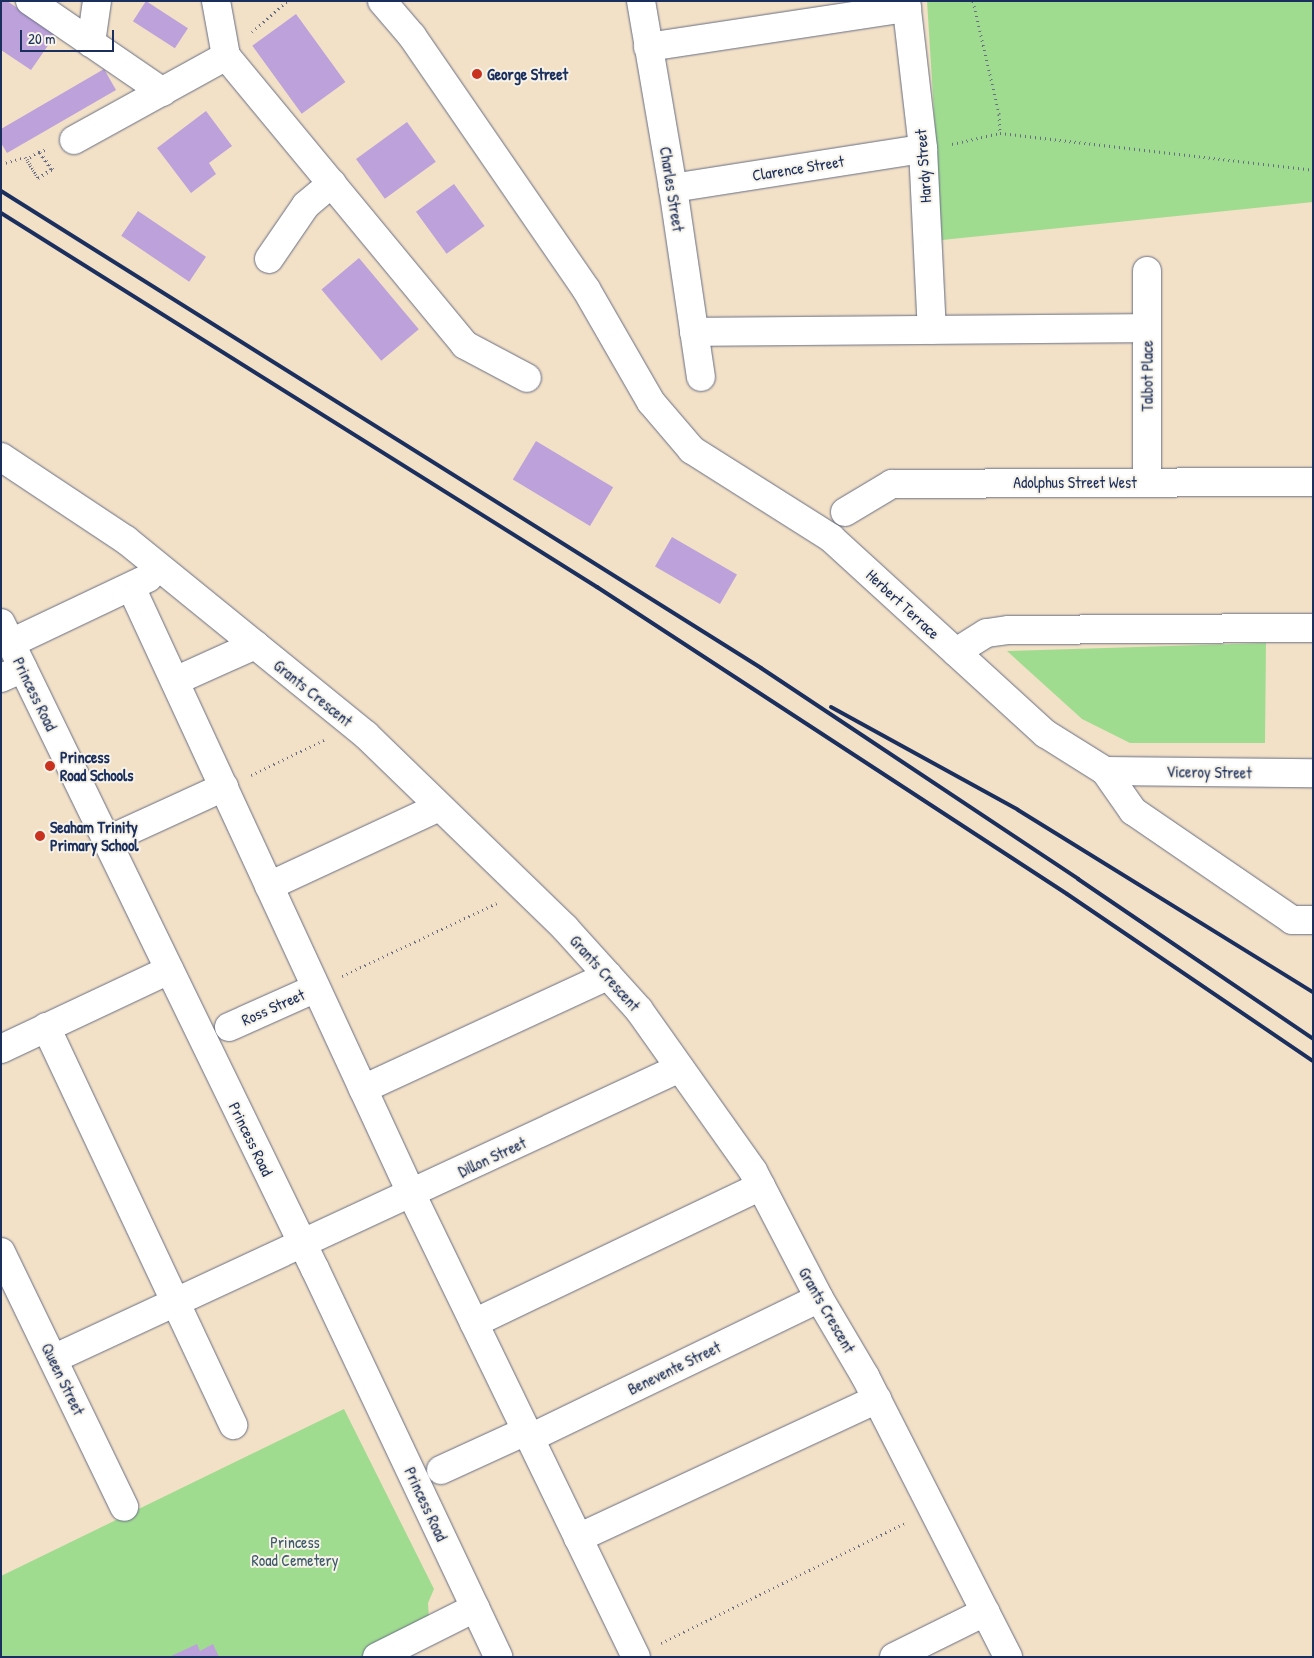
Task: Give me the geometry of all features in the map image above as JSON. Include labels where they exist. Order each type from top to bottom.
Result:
[{"type":"street","points":[[30,1],[163,92]]},
{"type":"street","points":[[91,42],[97,1]]},
{"type":"street","points":[[216,1],[226,56],[465,344],[527,378]]},
{"type":"street","name":"Herbert Terrace","points":[[382,1],[412,36],[586,289],[651,402],[692,450],[831,538],[1046,734],[1105,771]]},
{"type":"street","name":"Charles Street","points":[[641,1],[673,188],[701,377]]},
{"type":"street","points":[[648,47],[906,5]]},
{"type":"street","name":"Hardy Street","points":[[906,5],[923,149],[932,330]]},
{"type":"street","points":[[74,140],[226,56]]},
{"type":"street","name":"Clarence Street","points":[[673,188],[923,149]]},
{"type":"street","points":[[269,259],[306,205],[332,183]]},
{"type":"street","name":"Talbot Place","points":[[1147,271],[1147,482]]},
{"type":"street","points":[[694,332],[1147,328]]},
{"type":"street","name":"Grants Crescent","points":[[1,456],[126,540],[354,726],[565,928],[639,1010],[753,1171],[819,1298],[877,1400],[1008,1657]]},
{"type":"street","name":"Adolphus Street West","points":[[845,512],[892,484],[1313,482]]},
{"type":"street","points":[[6,633],[131,587],[162,570]]},
{"type":"street","points":[[131,587],[412,1195],[635,1656]]},
{"type":"street","points":[[956,652],[987,634],[1008,630],[1313,628]]},
{"type":"street","name":"Princess Road","points":[[6,633],[12,673],[106,841],[303,1245],[498,1657]]},
{"type":"street","points":[[175,681],[255,645]]},
{"type":"street","points":[[1105,771],[1133,811],[1302,920]]},
{"type":"street","name":"Viceroy Street","points":[[1105,771],[1313,773]]},
{"type":"street","points":[[106,841],[224,787]]},
{"type":"street","points":[[269,886],[439,806]]},
{"type":"street","points":[[1,1049],[169,970]]},
{"type":"street","points":[[363,1089],[608,976]]},
{"type":"street","name":"Ross Street","points":[[229,1027],[316,988]]},
{"type":"street","points":[[46,1027],[232,1425]]},
{"type":"street","name":"Dillon Street","points":[[53,1359],[412,1195],[680,1068]]},
{"type":"street","points":[[474,1323],[761,1186]]},
{"type":"street","name":"Queen Street","points":[[1,1252],[124,1506]]},
{"type":"street","name":"Benevente Street","points":[[441,1470],[528,1435],[819,1298]]},
{"type":"street","points":[[578,1538],[877,1400]]},
{"type":"street","points":[[377,1657],[475,1608]]},
{"type":"street","points":[[894,1657],[984,1612]]},
{"type":"path","points":[[226,56],[287,1]]},
{"type":"path","points":[[972,1],[999,114],[1000,133]]},
{"type":"path","points":[[923,149],[1000,133],[1313,170]]},
{"type":"path","points":[[1,164],[25,157],[38,178],[52,169],[39,151],[27,160],[38,178],[51,169],[39,152]]},
{"type":"path","points":[[224,787],[354,726]]},
{"type":"path","points":[[316,988],[524,890]]},
{"type":"path","points":[[635,1656],[932,1510]]},
{"type":"green space","points":[[927,1],[1313,1],[1313,202],[942,240]]},
{"type":"green space","points":[[1266,643],[1265,743],[1130,743],[1082,719],[1007,651]]},
{"type":"green space","name":"Princess Road Cemetery","points":[[344,1409],[434,1589],[428,1603],[429,1619],[402,1657],[1,1657],[1,1576]]},
{"type":"building","points":[[1,1],[7,1],[56,34],[31,70],[1,50]]},
{"type":"building","points":[[146,1],[188,28],[175,48],[133,21]]},
{"type":"building","points":[[296,14],[345,82],[302,114],[252,46]]},
{"type":"building","points":[[104,69],[116,90],[7,153],[1,143],[1,129]]},
{"type":"building","points":[[206,111],[232,146],[209,163],[216,174],[191,193],[157,148]]},
{"type":"building","points":[[407,122],[436,162],[385,199],[356,159]]},
{"type":"building","points":[[454,184],[485,226],[447,254],[416,212]]},
{"type":"building","points":[[138,211],[206,257],[189,282],[121,236]]},
{"type":"building","points":[[359,258],[419,329],[381,361],[321,289]]},
{"type":"building","points":[[536,441],[613,487],[590,526],[513,480]]},
{"type":"building","points":[[672,537],[737,574],[720,604],[655,566]]},
{"type":"building","points":[[197,1644],[200,1651],[213,1644],[219,1657],[169,1657]]},
{"type":"railway","points":[[1,191],[761,668],[1078,879],[1313,1039]]},
{"type":"railway","points":[[1,213],[597,587],[1067,894],[1313,1061]]},
{"type":"railway","points":[[831,707],[1018,810],[1313,992]]},
{"type":"place","name":"George Street","points":[[477,74]]},
{"type":"place","name":"Princess Road Schools","points":[[50,766]]},
{"type":"place","name":"Seaham Trinity Primary School","points":[[40,836]]}]
